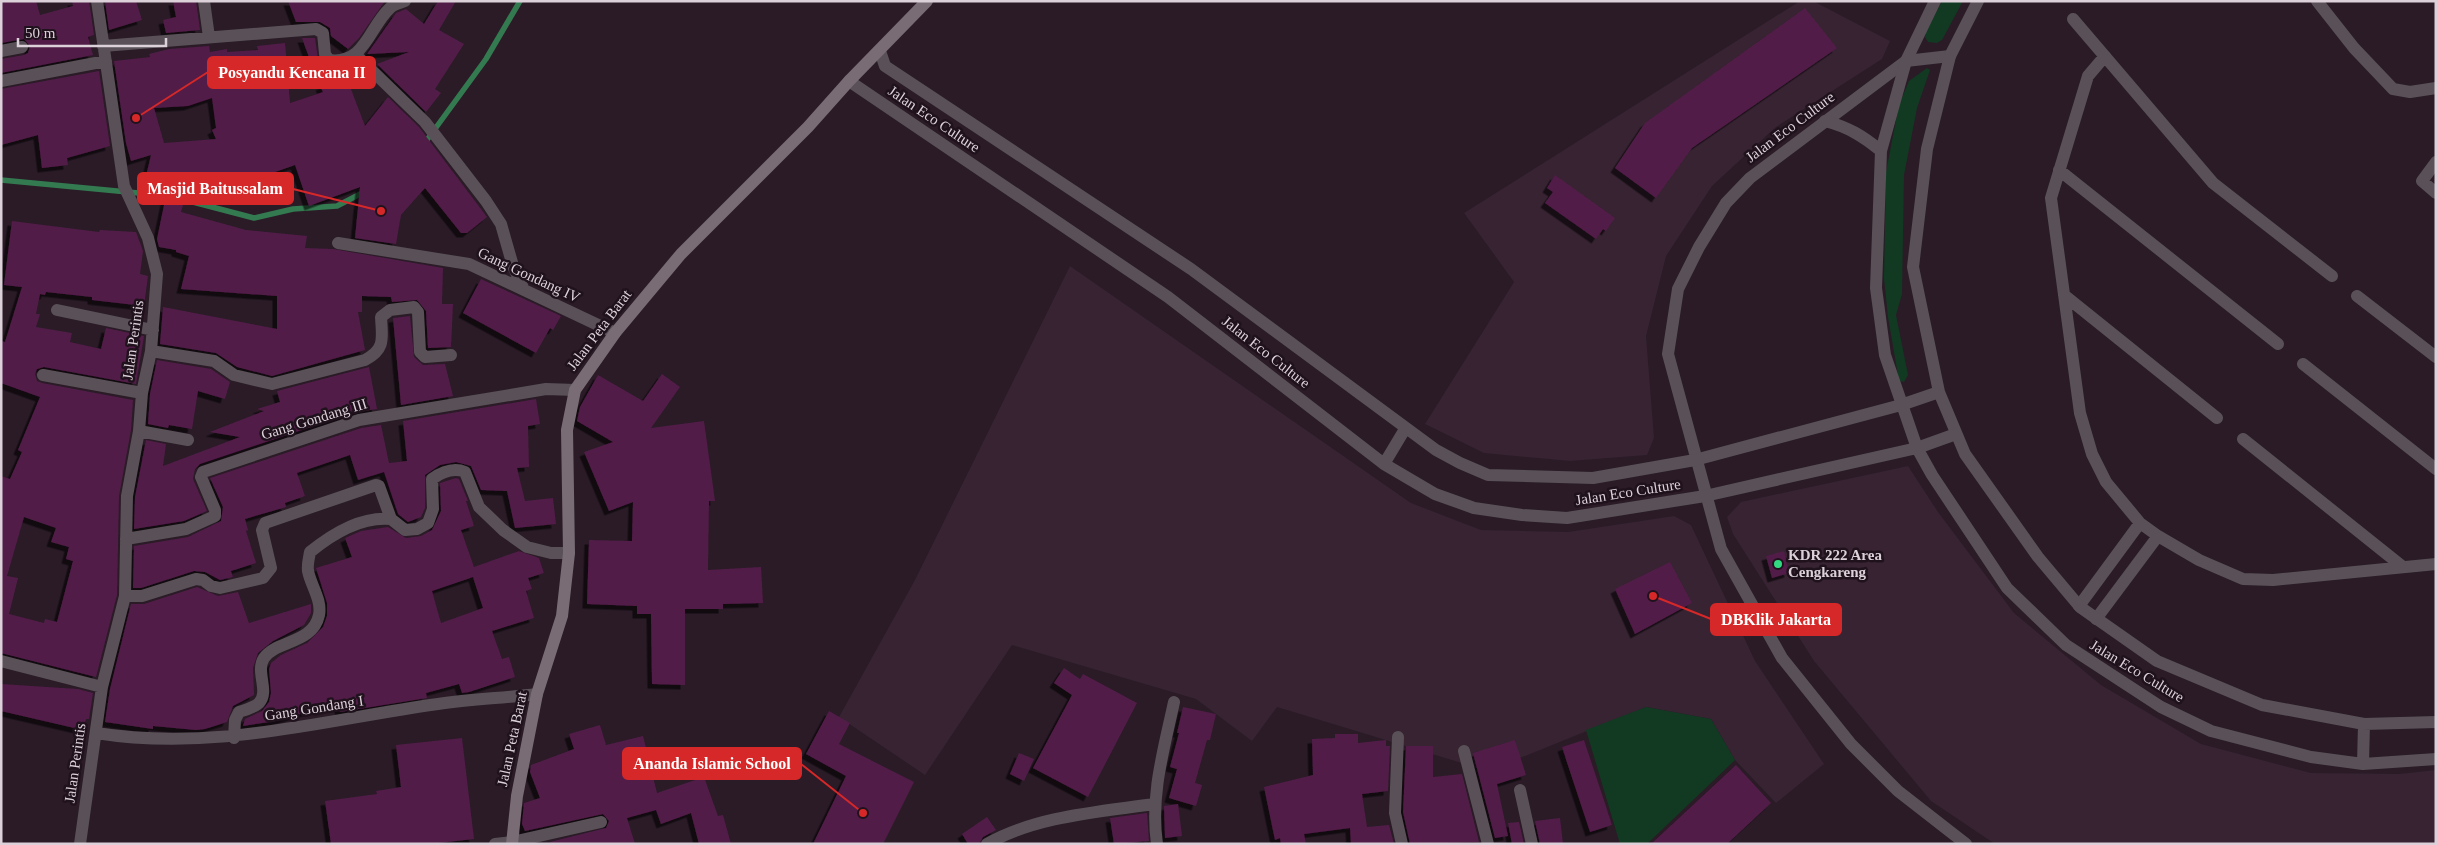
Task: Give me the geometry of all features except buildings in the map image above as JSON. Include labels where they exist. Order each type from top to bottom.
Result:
[{"type":"main road","name":"Jalan Peta Barat","points":[[512,843],[517,796],[537,694],[562,616],[570,553],[567,430],[575,390],[615,333],[681,254],[808,127],[849,81],[880,52],[927,1]]},
{"type":"street","name":"Jalan Perintis","points":[[80,844],[102,687],[125,596],[127,496],[139,431],[142,393],[151,351],[157,274],[148,238],[124,186],[97,1]]},
{"type":"street","points":[[204,1],[209,37]]},
{"type":"street","points":[[103,46],[316,29],[322,33],[325,54],[329,60],[337,61],[356,55],[391,4],[405,1]]},
{"type":"street","name":"Jalan Eco Culture","points":[[1935,1],[1906,61],[1880,152],[1876,288],[1885,355],[1917,448],[1932,475],[2007,588],[2066,645],[2161,707],[2211,731],[2310,757],[2362,764],[2436,760]]},
{"type":"street","name":"Jalan Eco Culture","points":[[1978,1],[1950,56],[1928,149],[1913,267],[1939,392],[1966,454],[2038,557],[2078,606],[2157,662],[2262,705],[2364,724],[2436,722]]},
{"type":"street","points":[[2317,1],[2354,48],[2393,88],[2410,92],[2436,88]]},
{"type":"street","points":[[2073,19],[2213,183],[2332,276]]},
{"type":"street","points":[[1,51],[22,47]]},
{"type":"street","name":"Jalan Eco Culture","points":[[880,52],[885,66],[1191,269],[1405,429],[1460,463],[1488,475],[1593,478],[1695,460],[1901,405],[1939,392]]},
{"type":"street","points":[[356,55],[425,122],[501,224],[513,266],[524,290]]},
{"type":"street","points":[[1906,61],[1950,56]]},
{"type":"street","points":[[2105,56],[2088,76],[2051,198],[2080,413],[2092,454],[2106,482],[2140,523],[2158,536],[2199,560],[2243,579],[2273,580],[2436,564]]},
{"type":"street","points":[[1,81],[106,61]]},
{"type":"street","name":"Jalan Eco Culture","points":[[1906,61],[1750,178],[1726,203],[1698,247],[1678,289],[1668,354],[1695,460],[1721,549],[1782,658],[1858,751],[1898,791],[1966,844]]},
{"type":"street","name":"Jalan Eco Culture","points":[[849,81],[1168,297],[1384,464],[1435,494],[1474,508],[1522,515],[1567,518],[1705,496],[1917,448],[1956,434]]},
{"type":"street","points":[[1825,121],[1845,126],[1866,138],[1880,152]]},
{"type":"street","points":[[2436,162],[2422,181],[2436,193]]},
{"type":"street","points":[[2059,170],[2278,344]]},
{"type":"street","name":"Gang Gondang IV","points":[[338,243],[470,264],[615,333]]},
{"type":"street","points":[[2064,295],[2217,418]]},
{"type":"street","points":[[2356,296],[2436,357]]},
{"type":"street","points":[[151,351],[214,361],[234,375],[272,384],[365,360],[377,354],[382,342],[381,317],[390,310],[414,307],[418,312],[420,352],[425,357],[452,355]]},
{"type":"street","points":[[56,310],[153,330]]},
{"type":"street","points":[[2303,364],[2436,469]]},
{"type":"street","points":[[43,375],[142,393]]},
{"type":"street","name":"Gang Gondang III","points":[[126,539],[186,529],[215,516],[215,510],[201,477],[203,472],[359,420],[546,389],[575,390]]},
{"type":"street","points":[[1384,464],[1405,429]]},
{"type":"street","points":[[139,431],[188,440]]},
{"type":"street","points":[[2243,439],[2403,567]]},
{"type":"street","points":[[125,596],[142,596],[196,579],[203,580],[211,586],[220,588],[263,578],[271,568],[262,530],[265,523],[376,485],[379,486],[391,519],[405,530],[417,528],[428,523],[433,510],[432,479],[441,472],[458,469],[466,472],[479,507],[503,530],[527,548],[551,553],[570,553]]},
{"type":"street","points":[[234,738],[235,720],[239,712],[259,704],[263,696],[260,668],[264,658],[272,651],[304,637],[318,618],[320,607],[308,570],[310,552],[339,531],[378,518],[391,519]]},
{"type":"street","points":[[2078,606],[2140,523]]},
{"type":"street","points":[[2096,619],[2158,536]]},
{"type":"street","points":[[1,661],[102,687]]},
{"type":"street","name":"Gang Gondang I","points":[[96,733],[146,740],[234,738],[439,704],[537,694]]},
{"type":"street","points":[[1157,844],[1154,804],[1174,702]]},
{"type":"street","points":[[2362,764],[2364,724]]},
{"type":"street","points":[[1398,737],[1395,813],[1402,844]]},
{"type":"street","points":[[1464,751],[1474,780],[1488,844]]},
{"type":"street","points":[[1520,790],[1532,844]]},
{"type":"street","points":[[987,844],[1004,834],[1038,824],[1154,804]]},
{"type":"street","points":[[495,844],[512,843],[601,822]]},
{"type":"shaded area","points":[[1800,1],[1813,1],[1890,41],[1882,59],[1776,127],[1712,186],[1666,256],[1646,336],[1654,438],[1647,455],[1570,461],[1484,453],[1425,424],[1514,282],[1464,213]]},
{"type":"shaded area","points":[[1070,266],[1411,503],[1481,530],[1568,532],[1674,516],[1691,525],[1755,661],[1824,764],[1776,803],[1735,760],[1711,719],[1646,707],[1488,771],[1277,707],[1252,741],[1196,699],[1012,645],[925,775],[839,717],[915,580]]},
{"type":"shaded area","points":[[1908,466],[1938,512],[2014,613],[2101,685],[2201,744],[2311,773],[2399,774],[2436,770],[2436,844],[1995,844],[1931,801],[1814,661],[1733,534],[1727,517],[1741,502]]},
{"type":"green space","points":[[1942,1],[1963,1],[1942,40],[1937,43],[1928,42],[1925,37],[1926,31]]},
{"type":"green space","points":[[1927,68],[1930,70],[1917,108],[1904,175],[1902,294],[1896,315],[1908,375],[1904,382],[1899,381],[1888,317],[1884,278],[1886,172],[1899,105],[1909,81]]},
{"type":"green space","points":[[1646,707],[1711,719],[1735,760],[1647,844],[1620,844],[1586,730]]},
{"type":"waterway","points":[[424,144],[486,59],[520,1]]},
{"type":"waterway","points":[[1,180],[170,196],[254,218],[293,209],[337,206],[366,191]]},
{"type":"place","name":"Posyandu Kencana II","points":[[136,118]]},
{"type":"place","name":"Masjid Baitussalam","points":[[381,211]]},
{"type":"place","name":"KDR 222 Area Cengkareng","points":[[1778,564]]},
{"type":"place","name":"DBKlik Jakarta","points":[[1653,596]]},
{"type":"place","name":"Ananda Islamic School","points":[[863,813]]}]
